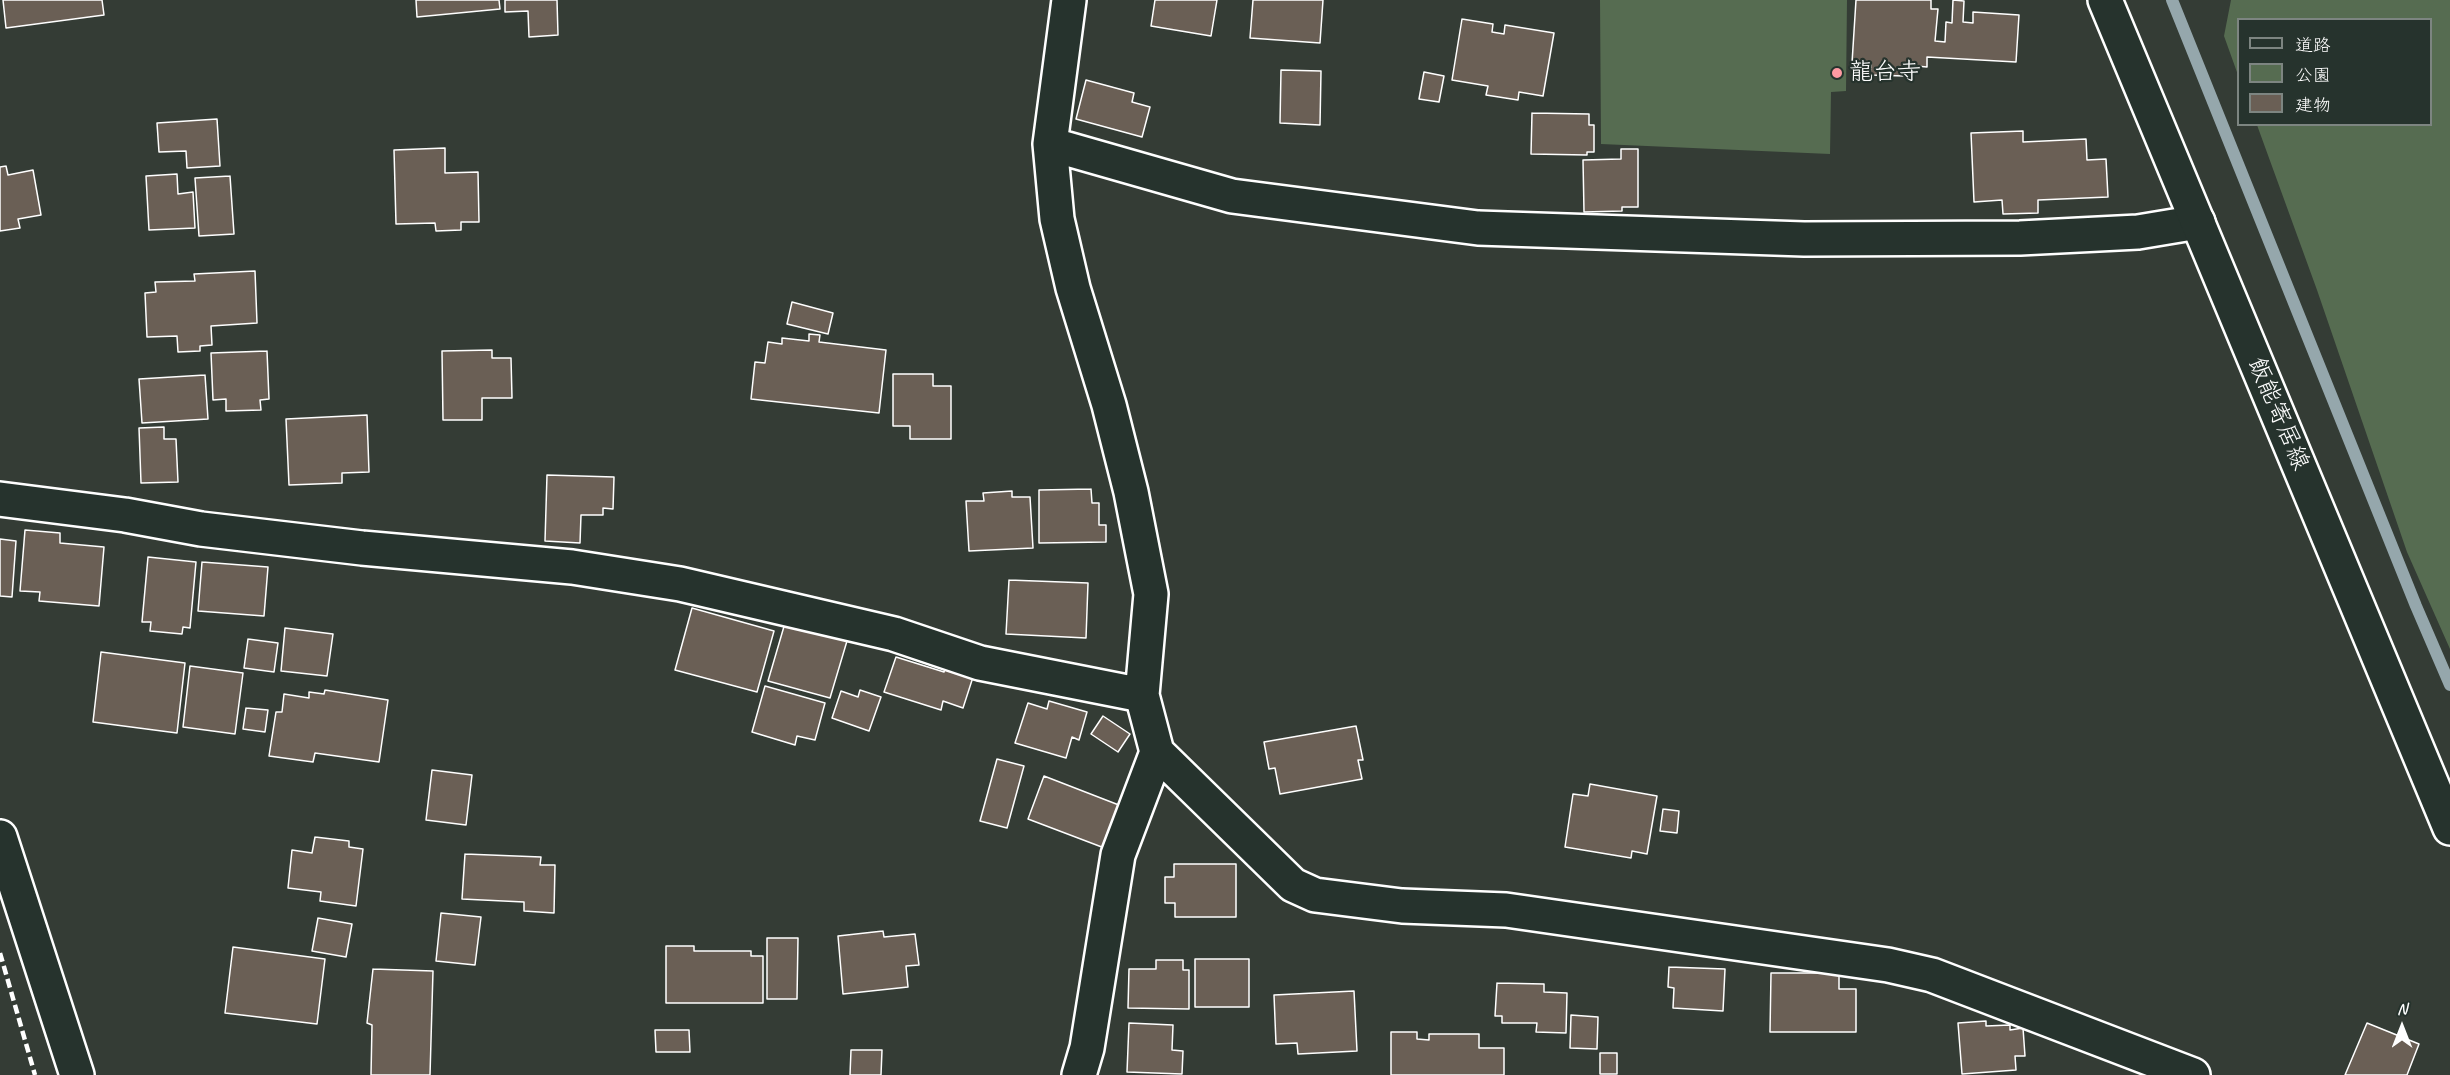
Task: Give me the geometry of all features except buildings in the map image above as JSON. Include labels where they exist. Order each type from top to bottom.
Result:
[{"type":"street","points":[[1069,0],[1050,144],[1057,219],[1073,288],[1109,405],[1131,492],[1151,594],[1142,695],[1157,752],[1293,885],[1315,895],[1402,906],[1506,910],[1888,965],[1932,975],[2193,1075]]},
{"type":"street","name":"飯能寄居線","points":[[2105,0],[2450,828]]},
{"type":"street","points":[[1050,144],[1232,196],[1478,228],[1804,239],[2020,238],[2138,232],[2198,222]]},
{"type":"street","points":[[0,499],[125,515],[201,529],[362,548],[572,567],[680,584],[894,634],[980,663],[1142,695]]},
{"type":"street","points":[[1079,1075],[1087,1048],[1118,855],[1157,752]]},
{"type":"street","points":[[0,837],[77,1075]]},
{"type":"green space","points":[[1600,0],[1847,0],[1846,91],[1831,92],[1830,154],[1601,144]]},
{"type":"green space","points":[[2231,0],[2450,0],[2450,649],[2407,552],[2317,290],[2257,126],[2432,126],[2432,18],[2237,18],[2237,72],[2224,36]]},
{"type":"waterway","points":[[2172,0],[2450,685]]},
{"type":"railway","points":[[0,953],[35,1075]]},
{"type":"place","name":"龍台寺","points":[[1837,73]]}]
